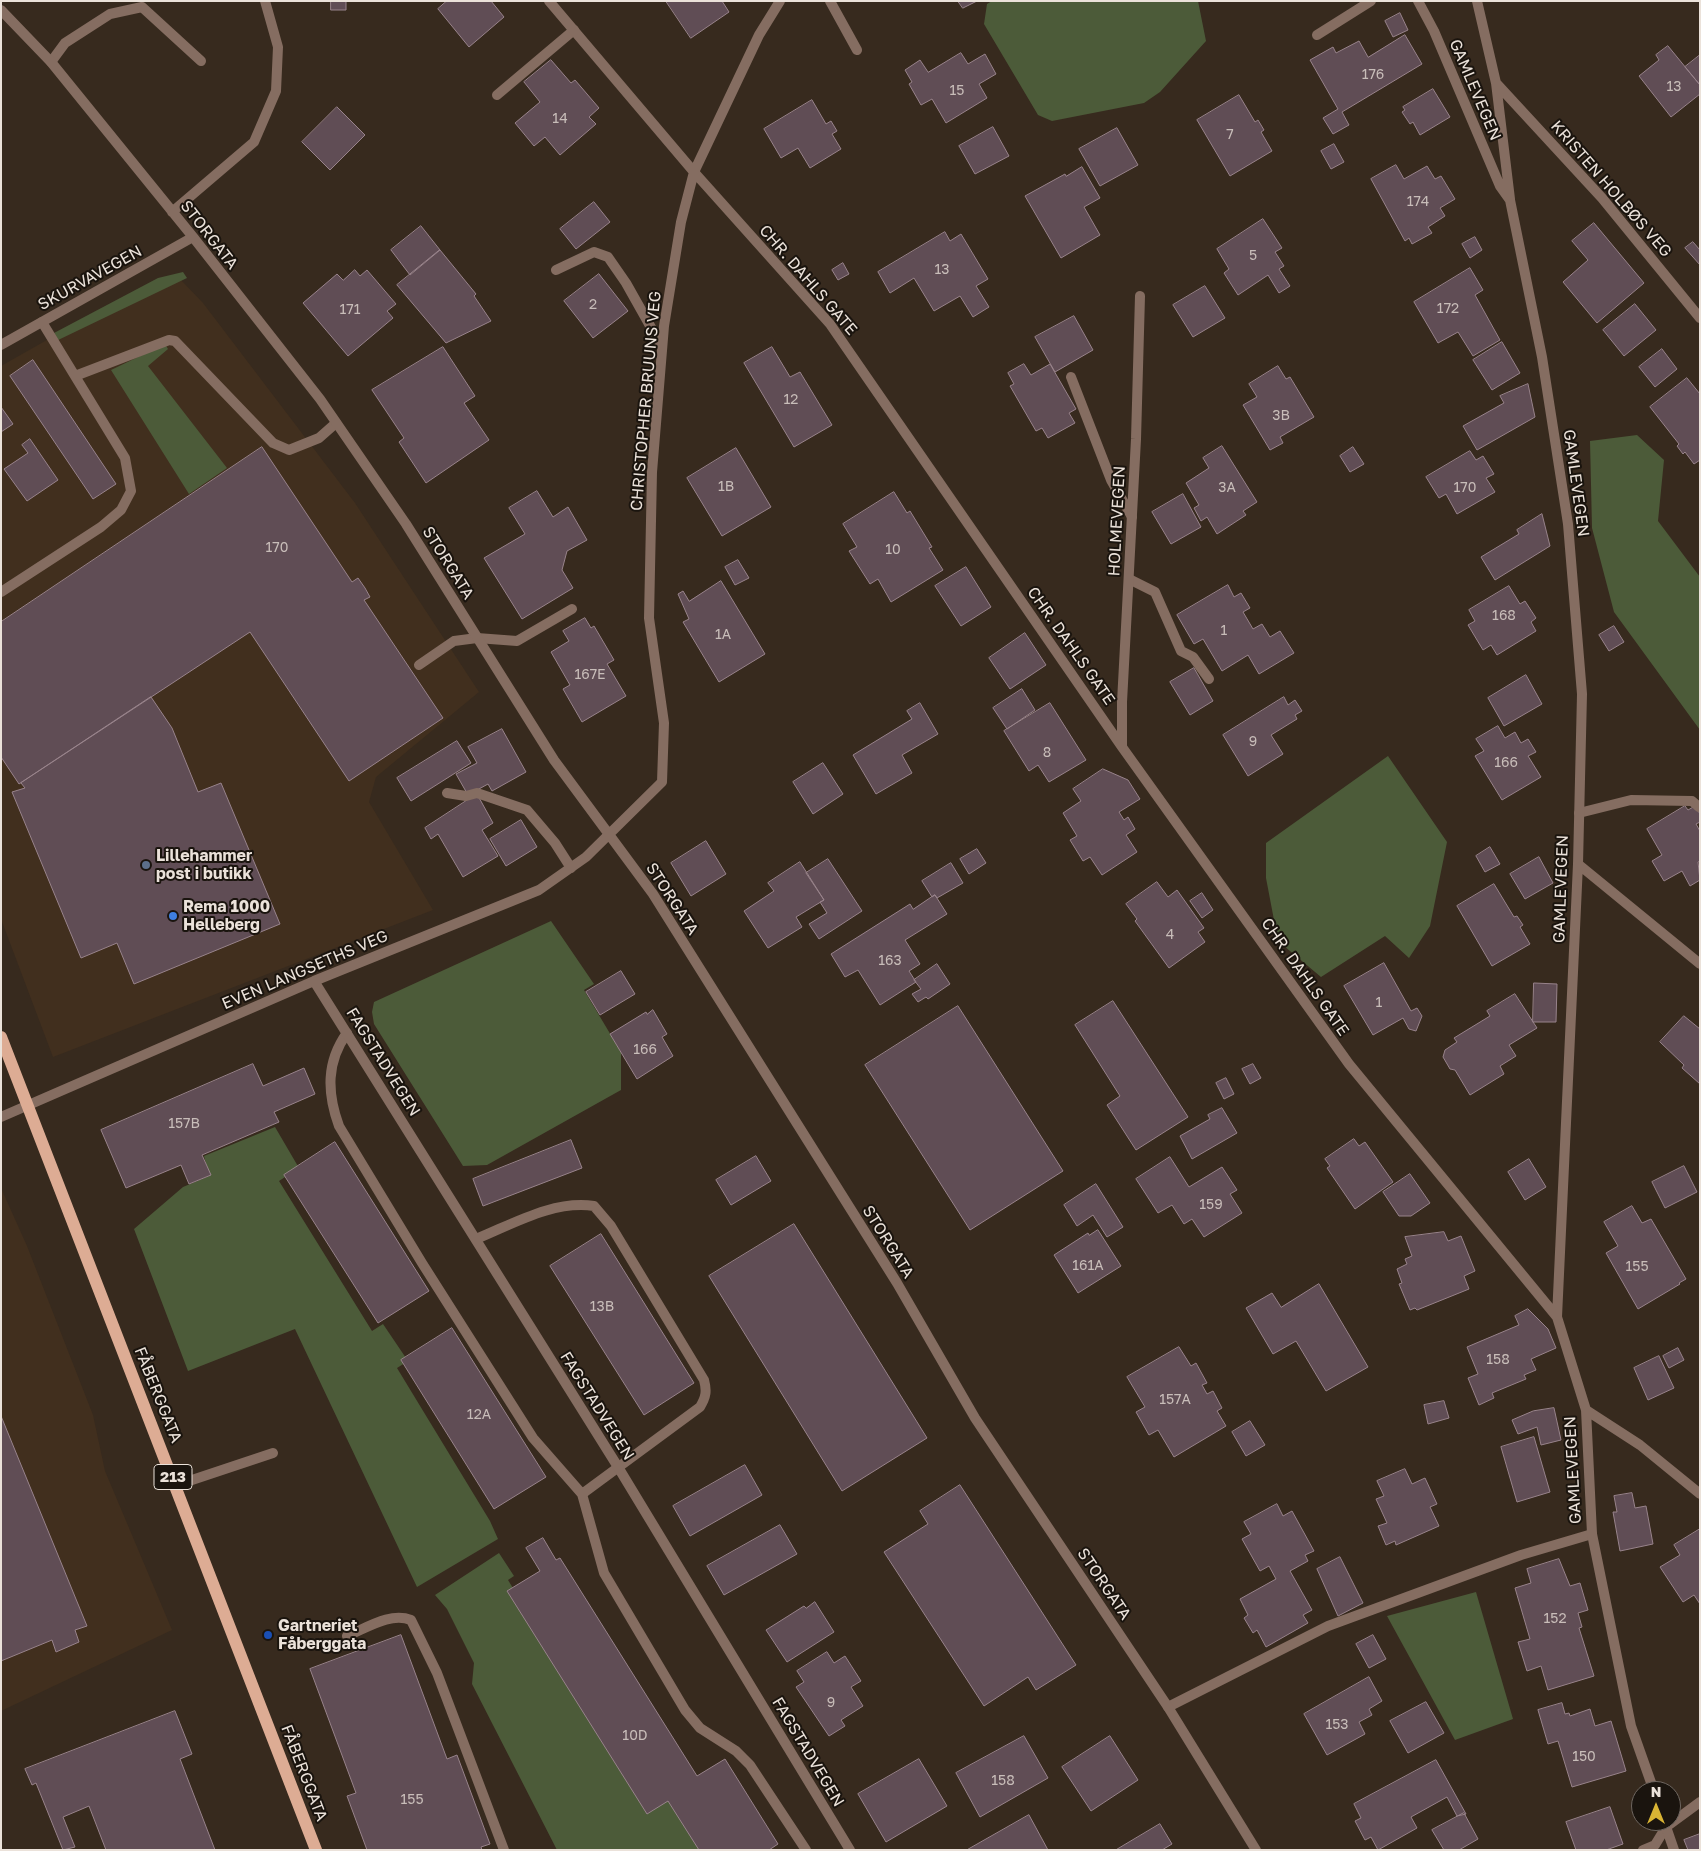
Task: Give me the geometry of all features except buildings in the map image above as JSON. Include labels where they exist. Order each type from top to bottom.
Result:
[{"type":"main road","name":"FÅBERGGATA","points":[[1,1036],[177,1485],[316,1850]]},
{"type":"street","points":[[172,212],[254,142],[276,91],[278,47],[265,1]]},
{"type":"street","name":"CHR. DAHLS GATE","points":[[549,1],[694,172],[830,324],[1122,748],[1349,1064],[1557,1317]]},
{"type":"street","name":"CHRISTOPHER BRUUNS VEG","points":[[609,834],[662,782],[664,723],[649,618],[652,472],[662,347],[681,222],[694,172],[759,35],[780,1]]},
{"type":"street","points":[[830,1],[856,50]]},
{"type":"street","points":[[1317,35],[1371,1]]},
{"type":"street","name":"GAMLEVEGEN","points":[[1418,1],[1434,31],[1500,186],[1510,200],[1542,357],[1568,524],[1582,694],[1578,864],[1557,1317],[1586,1410],[1592,1534],[1631,1726],[1650,1781]]},
{"type":"street","points":[[1478,1],[1496,83],[1510,200]]},
{"type":"street","points":[[51,62],[65,42],[110,14],[142,7],[201,61]]},
{"type":"street","name":"STORGATA","points":[[1,10],[51,62],[320,398],[406,524],[554,760],[653,894],[897,1283],[975,1418],[1168,1707],[1256,1850]]},
{"type":"street","points":[[497,95],[574,30]]},
{"type":"street","name":"KRISTEN HOLBØS VEG","points":[[1496,83],[1602,198],[1700,318]]},
{"type":"street","name":"SKURVAVEGEN","points":[[1,345],[192,237]]},
{"type":"street","points":[[556,270],[594,252],[608,257],[626,283],[662,347]]},
{"type":"street","name":"HOLMEVEGEN","points":[[1122,748],[1122,702],[1132,517],[1140,296]]},
{"type":"street","points":[[1,592],[101,527],[121,510],[131,491],[125,458],[42,322]]},
{"type":"street","points":[[76,376],[169,340],[175,341],[273,443],[289,450],[319,438],[336,423]]},
{"type":"street","points":[[1071,377],[1111,480],[1132,517]]},
{"type":"street","points":[[1129,579],[1155,592],[1181,650],[1193,657],[1209,679]]},
{"type":"street","points":[[419,665],[454,641],[477,638],[517,641],[572,609]]},
{"type":"street","points":[[446,793],[466,796],[477,793],[527,810],[555,843],[571,868]]},
{"type":"street","points":[[1579,813],[1631,800],[1692,801],[1699,807]]},
{"type":"street","name":"EVEN LANGSETHS VEG","points":[[1,1117],[314,981],[539,890],[571,868],[609,834]]},
{"type":"street","points":[[1578,864],[1700,964]]},
{"type":"street","name":"FAGSTADVEGEN","points":[[314,981],[618,1467],[850,1850]]},
{"type":"street","points":[[347,1033],[338,1045],[331,1066],[332,1106],[339,1126],[422,1263],[533,1438],[582,1494],[604,1573],[685,1710],[700,1728],[736,1751],[750,1765],[806,1850]]},
{"type":"street","points":[[476,1239],[543,1212],[578,1203],[594,1206],[611,1226],[694,1362],[706,1390],[705,1399],[700,1407],[582,1494]]},
{"type":"street","points":[[1586,1410],[1640,1445],[1700,1494]]},
{"type":"street","points":[[177,1485],[273,1453]]},
{"type":"street","points":[[1168,1707],[1328,1626],[1521,1555],[1592,1534]]},
{"type":"street","points":[[347,1636],[393,1618],[402,1617],[411,1620],[437,1673],[504,1850]]},
{"type":"street","points":[[1681,1814],[1700,1802]]},
{"type":"street","points":[[1643,1850],[1655,1846],[1662,1831]]},
{"type":"street","points":[[1667,1831],[1674,1850]]},
{"type":"shaded area","points":[[179,278],[203,303],[355,503],[479,692],[376,777],[369,802],[433,910],[53,1057],[1,919],[1,366],[91,315]]},
{"type":"shaded area","points":[[1,1188],[27,1246],[93,1415],[105,1471],[172,1630],[1,1711]]},
{"type":"green space","points":[[992,1],[1198,1],[1206,41],[1160,92],[1144,103],[1052,121],[1038,115],[984,24],[987,4]]},
{"type":"green space","points":[[183,272],[187,278],[54,342],[54,333],[158,278]]},
{"type":"green space","points":[[165,344],[168,349],[148,366],[227,468],[189,494],[111,370]]},
{"type":"green space","points":[[1637,435],[1664,460],[1658,521],[1700,577],[1700,730],[1614,612],[1592,528],[1590,441]]},
{"type":"green space","points":[[1388,756],[1447,842],[1430,926],[1409,958],[1385,936],[1321,977],[1278,941],[1266,878],[1266,843]]},
{"type":"green space","points":[[551,921],[594,984],[584,990],[621,1052],[621,1090],[487,1165],[463,1166],[374,1024],[372,1012],[374,1002]]},
{"type":"green space","points":[[275,1127],[299,1168],[279,1181],[372,1331],[383,1324],[408,1361],[397,1368],[490,1521],[498,1539],[417,1587],[295,1329],[188,1371],[134,1229],[183,1187],[209,1176],[204,1156]]},
{"type":"green space","points":[[499,1553],[514,1576],[508,1580],[647,1808],[670,1794],[704,1850],[557,1850],[472,1684],[474,1663],[447,1609],[435,1595]]},
{"type":"green space","points":[[1476,1592],[1513,1719],[1455,1740],[1387,1616]]},
{"type":"place","name":"Lillehammer post i butikk","points":[[146,865]]},
{"type":"place","name":"Rema 1000 Helleberg","points":[[173,916]]},
{"type":"place","name":"Gartneriet Fåberggata","points":[[268,1635]]}]
